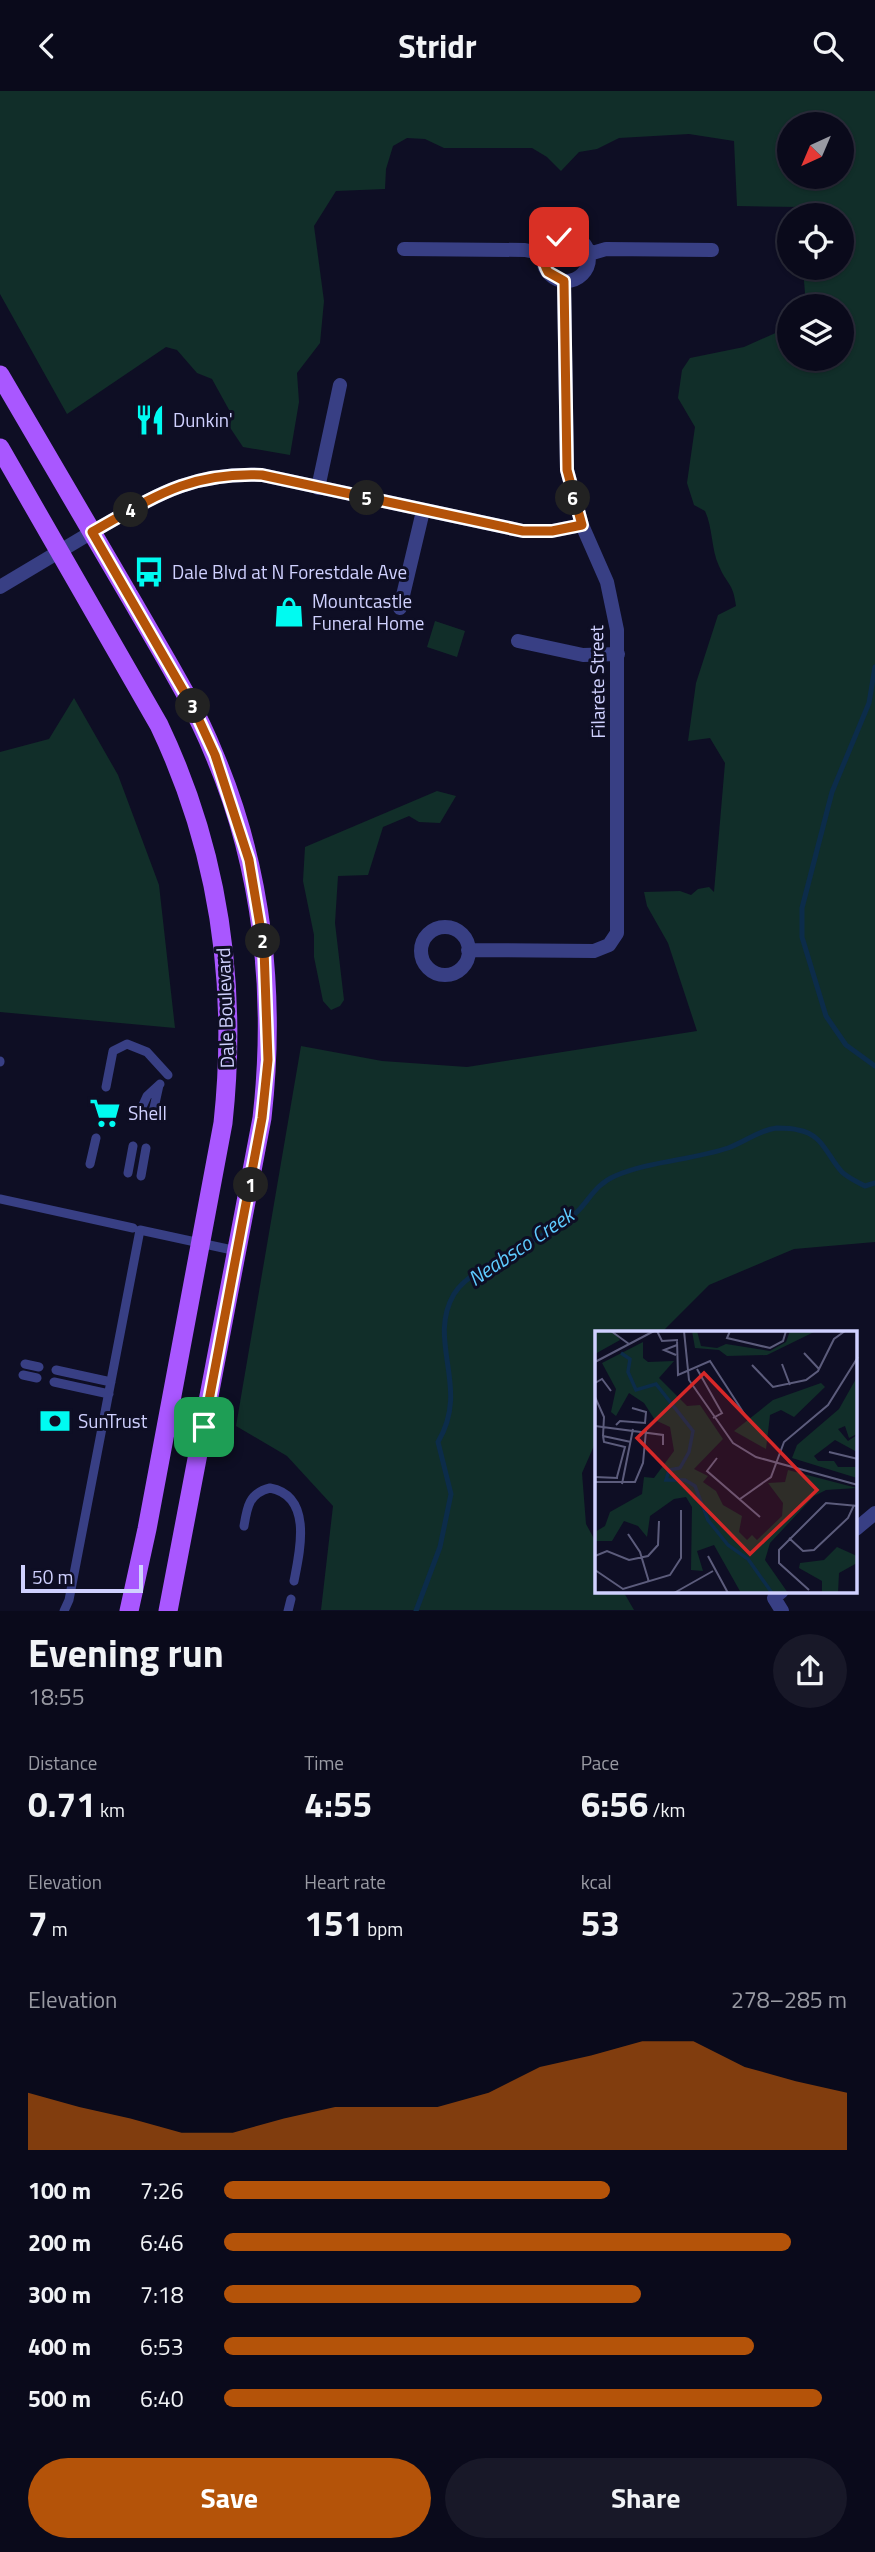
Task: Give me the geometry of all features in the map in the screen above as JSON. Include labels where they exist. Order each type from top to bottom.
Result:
[{"type":"main road","name":"Dale Boulevard","points":[[0,375],[200,721],[232,801],[257,895],[267,991],[268,1060],[253,1175],[168,1611]]},
{"type":"main road","name":"Dale Boulevard","points":[[0,448],[159,725],[178,766],[194,808],[221,920],[227,971],[228,1073],[223,1123],[148,1529],[129,1611]]},
{"type":"street","points":[[565,235],[578,238],[589,254],[584,273],[575,279],[564,281],[548,272],[544,254],[552,240],[565,235]]},
{"type":"street","points":[[404,249],[530,250],[544,254]]},
{"type":"street","points":[[589,254],[606,250],[712,250]]},
{"type":"street","name":"Filarete Street","points":[[468,950],[594,951],[613,942],[618,923],[618,653],[612,598],[582,525],[567,470],[564,281]]},
{"type":"street","points":[[318,488],[340,385]]},
{"type":"street","points":[[0,587],[166,490],[205,477],[231,474],[262,475],[523,531],[552,531],[582,525]]},
{"type":"street","points":[[400,608],[423,510]]},
{"type":"street","points":[[518,641],[583,655],[618,653]]},
{"type":"street","points":[[858,1527],[875,1513]]},
{"type":"lane","points":[[106,1087],[113,1051],[127,1044],[147,1052],[168,1075]]},
{"type":"lane","points":[[139,1114],[147,1096],[160,1084],[152,1117]]},
{"type":"lane","points":[[90,1164],[96,1138]]},
{"type":"lane","points":[[128,1173],[133,1146]]},
{"type":"lane","points":[[141,1176],[146,1148]]},
{"type":"lane","points":[[0,1199],[133,1228]]},
{"type":"lane","points":[[64,1611],[69,1600],[140,1230],[237,1251]]},
{"type":"lane","points":[[25,1364],[39,1367]]},
{"type":"lane","points":[[56,1370],[111,1382]]},
{"type":"lane","points":[[23,1375],[37,1378]]},
{"type":"lane","points":[[54,1382],[108,1394]]},
{"type":"lane","points":[[244,1526],[248,1504],[255,1494],[270,1488],[288,1496],[298,1512],[302,1533],[294,1581]]},
{"type":"lane","points":[[288,1611],[290,1599]]},
{"type":"green space","points":[[0,91],[875,91],[875,1242],[794,1249],[709,1285],[663,1331],[595,1331],[595,1444],[582,1473],[586,1524],[595,1540],[595,1593],[624,1593],[634,1610],[321,1610],[333,1506],[287,1456],[236,1426],[301,1046],[382,1061],[467,1067],[697,1031],[668,943],[647,906],[644,892],[680,891],[691,895],[698,889],[709,887],[714,892],[725,763],[710,738],[688,741],[696,683],[718,615],[736,606],[731,588],[716,559],[705,511],[694,505],[687,483],[695,427],[678,398],[682,370],[690,358],[744,347],[777,332],[777,371],[854,371],[854,294],[805,294],[804,280],[854,280],[854,203],[737,206],[734,141],[689,134],[619,138],[597,149],[579,152],[561,171],[547,157],[532,148],[444,148],[425,139],[407,138],[393,146],[386,169],[385,189],[336,191],[314,226],[324,301],[320,343],[297,373],[299,402],[290,455],[243,447],[229,426],[233,417],[212,379],[197,373],[177,350],[166,347],[67,414],[0,294]]},
{"type":"green space","points":[[435,621],[465,631],[457,657],[427,647]]},
{"type":"green space","points":[[74,698],[118,775],[159,885],[175,1028],[0,1012],[0,752],[49,739]]},
{"type":"green space","points":[[437,791],[456,796],[440,823],[419,822],[409,816],[383,827],[368,875],[338,876],[335,923],[344,1000],[340,1006],[331,1010],[323,1001],[314,957],[314,935],[303,881],[305,847]]},
{"type":"waterway","name":"Neabsco Creek","points":[[875,667],[869,703],[832,792],[802,908],[802,937],[826,1016],[846,1045],[875,1066]]},
{"type":"waterway","name":"Neabsco Creek","points":[[416,1611],[440,1547],[451,1494],[438,1442],[447,1422],[450,1402],[444,1330],[454,1294],[464,1283],[494,1261],[565,1222],[608,1179],[642,1167],[728,1148],[770,1129],[790,1128],[806,1132],[819,1141],[844,1174],[865,1186],[875,1183]]},
{"type":"place","name":"Dunkin'","points":[[150,420]]},
{"type":"place","name":"Dale Blvd at N Forestdale Ave","points":[[149,572]]},
{"type":"place","name":"Mountcastle Funeral Home","points":[[289,612]]},
{"type":"place","name":"Shell","points":[[105,1113]]},
{"type":"place","name":"SunTrust","points":[[55,1421]]},
{"type":"route","points":[[204,1427],[262,1118],[268,1060],[264,949],[249,860],[215,755],[194,709],[92,532],[185,482],[231,474],[262,475],[523,531],[552,531],[582,525],[570,489],[567,470],[564,281],[553,277],[544,263],[547,245],[559,237]]}]
